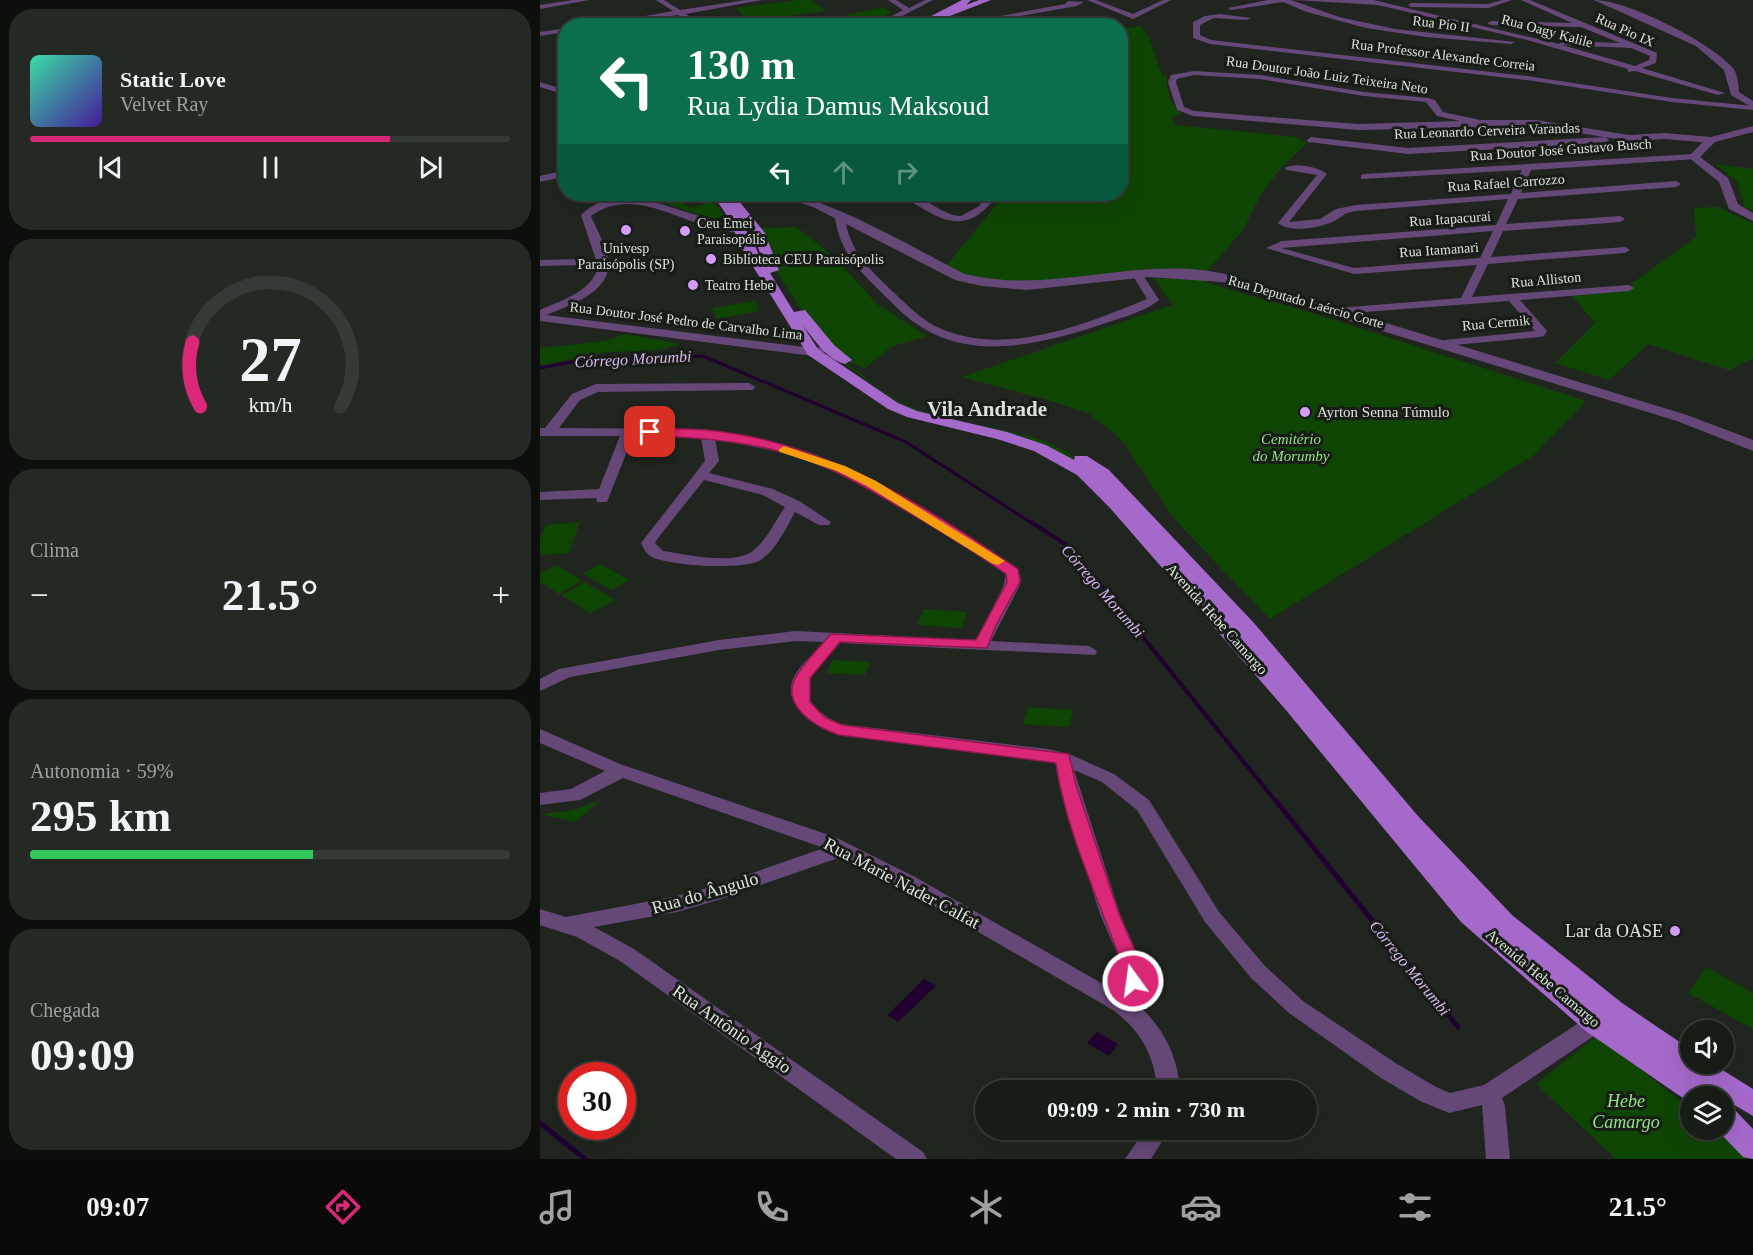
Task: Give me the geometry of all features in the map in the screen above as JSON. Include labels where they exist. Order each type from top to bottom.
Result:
[{"type":"main road","points":[[934,18],[955,9],[967,0]]},
{"type":"main road","points":[[962,9],[976,0]]},
{"type":"main road","points":[[942,18],[987,0]]},
{"type":"main road","name":"Avenida Hebe Camargo","points":[[723,201],[741,223],[759,233],[774,273],[821,350],[892,406],[912,414],[1002,435],[1040,448],[1083,472],[1116,504],[1292,704],[1469,916],[1605,1017],[1690,1086]]},
{"type":"main road","name":"Avenida Hebe Camargo","points":[[731,201],[741,223]]},
{"type":"main road","name":"Avenida Hebe Camargo","points":[[1605,1017],[1680,1057]]},
{"type":"main road","name":"Avenida Hebe Camargo","points":[[1708,1074],[1753,1104]]},
{"type":"main road","points":[[1734,1128],[1753,1148]]},
{"type":"street","points":[[540,7],[586,0]]},
{"type":"street","points":[[659,0],[687,18]]},
{"type":"street","points":[[641,18],[759,0]]},
{"type":"street","points":[[891,0],[908,10]]},
{"type":"street","points":[[892,18],[930,0]]},
{"type":"street","points":[[1093,0],[1133,17],[1168,0]]},
{"type":"street","points":[[1230,8],[1256,2],[1283,0]]},
{"type":"street","name":"Rua Pio II","points":[[1283,0],[1323,15],[1395,30],[1459,39],[1634,46]]},
{"type":"street","points":[[1297,0],[1488,6],[1509,0]]},
{"type":"street","name":"Rua Oagy Kalile","points":[[1365,0],[1541,42],[1631,70],[1720,93]]},
{"type":"street","name":"Rua Pio IX","points":[[1524,0],[1650,53],[1655,59],[1631,70]]},
{"type":"street","points":[[1598,0],[1671,29],[1699,44],[1728,68],[1732,75],[1735,93]]},
{"type":"street","points":[[995,18],[1073,4]]},
{"type":"street","name":"Rua Professor Alexandre Correia","points":[[1247,18],[1223,15],[1205,18],[1196,24],[1196,36],[1210,42],[1527,78],[1698,103],[1753,106]]},
{"type":"street","points":[[1460,23],[1584,24]]},
{"type":"street","points":[[540,34],[558,31]]},
{"type":"street","name":"Rua Doutor João Luiz Teixeira Neto","points":[[1480,123],[1440,114],[1428,100],[1364,94],[1260,77],[1194,73],[1174,77],[1172,82],[1180,108],[1193,113],[1359,127],[1480,123],[1563,126],[1629,138],[1665,136],[1711,140]]},
{"type":"street","points":[[540,84],[558,90]]},
{"type":"street","points":[[540,95],[558,93]]},
{"type":"street","points":[[1698,103],[1720,93],[1735,93],[1753,106]]},
{"type":"street","points":[[1708,98],[1735,93]]},
{"type":"street","points":[[1440,114],[1442,125]]},
{"type":"street","points":[[1753,129],[1711,140],[1693,157],[1724,180],[1728,203],[1733,208],[1753,217]]},
{"type":"street","name":"Rua Leonardo Cerveira Varandas","points":[[1311,140],[1408,151],[1629,138]]},
{"type":"street","name":"Rua Doutor José Gustavo Busch","points":[[1364,177],[1693,157]]},
{"type":"street","points":[[1465,301],[1528,167]]},
{"type":"street","name":"Rua Rafael Carrozzo","points":[[1290,168],[1317,171],[1322,174],[1283,222],[1288,225],[1326,221],[1335,217],[1339,211],[1516,195],[1676,184]]},
{"type":"street","points":[[541,178],[558,175]]},
{"type":"street","points":[[540,316],[592,287],[600,279],[603,268],[586,215],[613,201]]},
{"type":"street","points":[[646,201],[700,221],[741,223]]},
{"type":"street","name":"Rua Deputado Laércio Corte","points":[[805,201],[840,216],[960,277],[985,285],[1024,287],[1137,274],[1212,276],[1249,284],[1682,417],[1753,446]]},
{"type":"street","points":[[919,201],[953,220],[969,218],[979,213],[988,201]]},
{"type":"street","points":[[840,216],[840,228],[846,245],[862,267],[919,320],[946,334],[972,340],[1005,342],[1044,337],[1079,328],[1153,300],[1137,274]]},
{"type":"street","name":"Rua Itapacuraí","points":[[1282,244],[1620,219]]},
{"type":"street","name":"Rua Itamanari","points":[[1282,244],[1271,248],[1347,271],[1625,250]]},
{"type":"street","points":[[568,262],[583,260],[598,252]]},
{"type":"street","points":[[540,263],[589,263],[603,268]]},
{"type":"street","name":"Rua Alliston","points":[[1338,311],[1629,288]]},
{"type":"street","name":"Rua Cermik","points":[[1444,343],[1540,334],[1541,331],[1514,298]]},
{"type":"street","name":"Rua Doutor José Pedro de Carvalho Lima","points":[[540,316],[821,350]]},
{"type":"street","points":[[545,432],[576,397],[596,388],[749,387]]},
{"type":"street","points":[[545,432],[706,433],[792,452],[841,468],[891,495],[1013,572],[1014,582],[989,625],[982,645]]},
{"type":"street","points":[[540,496],[603,496],[628,432]]},
{"type":"street","points":[[706,433],[711,446],[712,461],[651,537],[648,543],[652,551],[659,555],[719,561],[739,562],[752,559],[762,550],[794,504]]},
{"type":"street","points":[[701,475],[748,485],[794,504],[824,522]]},
{"type":"street","points":[[540,686],[565,673],[708,646],[779,637],[1089,651]]},
{"type":"street","points":[[836,638],[802,677],[800,685],[802,704],[810,714],[828,726],[839,729],[1063,758],[1108,778],[1143,805],[1212,917],[1258,972],[1296,1007],[1389,1071],[1428,1094],[1449,1103],[1489,1094],[1605,1017]]},
{"type":"street","name":"Rua Marie Nader Calfat","points":[[540,735],[554,743],[623,770],[741,810],[842,849],[908,882],[1120,1004]]},
{"type":"street","points":[[1063,758],[1068,785],[1110,914],[1133,967],[1131,990],[1120,1004],[1149,1030],[1166,1067],[1167,1080]]},
{"type":"street","points":[[540,799],[574,795],[623,770]]},
{"type":"street","name":"Rua do Ângulo","points":[[566,925],[677,904],[718,893],[842,849]]},
{"type":"street","name":"Rua Antônio Aggio","points":[[540,917],[584,931],[627,955],[915,1159]]},
{"type":"street","points":[[1489,1094],[1494,1106],[1498,1159]]},
{"type":"street","points":[[1137,1159],[1151,1140]]},
{"type":"green space","points":[[810,0],[826,11],[774,18],[747,18],[735,8]]},
{"type":"green space","points":[[883,7],[892,12],[881,18],[833,18]]},
{"type":"green space","name":"Cemitério do Morumby","points":[[1141,26],[1151,43],[1162,75],[1167,76],[1172,102],[1182,114],[1172,116],[1175,125],[1296,137],[1307,143],[1280,169],[1261,194],[1243,230],[1207,271],[1203,280],[1586,401],[1534,455],[1270,619],[1176,521],[1121,439],[1088,413],[962,377],[1172,305],[1154,278],[1187,279],[1193,272],[1033,283],[972,278],[946,266],[999,201],[1128,201],[1128,28]]},
{"type":"green space","points":[[1715,164],[1753,169],[1753,212],[1744,206],[1737,181]]},
{"type":"green space","points":[[658,201],[678,201],[691,208],[704,204],[699,201],[712,201],[724,217],[711,219]]},
{"type":"green space","points":[[1717,207],[1753,223],[1753,358],[1729,370],[1648,344],[1609,380],[1555,363],[1595,323],[1568,291],[1627,287],[1696,237],[1694,208]]},
{"type":"green space","points":[[796,227],[832,255],[878,305],[927,336],[891,347],[865,368],[838,357],[887,393],[918,410],[1049,443],[1068,453],[1081,465],[1052,448],[1021,436],[919,413],[889,396],[828,352],[761,247],[762,228]]},
{"type":"green space","points":[[754,301],[759,311],[717,319],[712,308]]},
{"type":"green space","points":[[624,334],[681,344],[659,350],[609,352],[540,365],[540,348],[605,341]]},
{"type":"green space","points":[[580,522],[569,553],[540,555],[540,540],[546,525]]},
{"type":"green space","points":[[600,564],[629,580],[611,590],[583,574]]},
{"type":"green space","points":[[555,565],[582,581],[559,594],[540,582],[540,573]]},
{"type":"green space","points":[[585,582],[615,600],[590,613],[561,595]]},
{"type":"green space","points":[[923,609],[967,612],[962,628],[917,625]]},
{"type":"green space","points":[[832,660],[870,662],[865,675],[827,673]]},
{"type":"green space","points":[[1028,707],[1073,710],[1069,727],[1023,724]]},
{"type":"green space","points":[[601,800],[575,822],[540,814],[570,811]]},
{"type":"green space","points":[[1706,967],[1753,993],[1753,1029],[1688,993]]},
{"type":"green space","name":"Hebe Camargo","points":[[1598,1035],[1680,1101],[1680,1140],[1729,1140],[1742,1150],[1748,1159],[1616,1159],[1536,1084]]},
{"type":"shaded area","points":[[924,979],[936,986],[898,1022],[887,1015]]},
{"type":"shaded area","points":[[1097,1032],[1118,1044],[1109,1056],[1087,1043]]},
{"type":"waterway","name":"Córrego Morumbi","points":[[540,368],[577,361],[703,356],[906,442],[1033,524]]},
{"type":"waterway","name":"Córrego Morumbi","points":[[1031,522],[1070,547],[1277,803]]},
{"type":"waterway","name":"Córrego Morumbi","points":[[1276,801],[1458,1027]]},
{"type":"waterway","points":[[540,1123],[585,1159]]},
{"type":"slow traffic","points":[[784,450],[841,468],[872,484],[998,561]]},
{"type":"place","name":"Univesp Paraisópolis (SP)","points":[[626,230]]},
{"type":"place","name":"Ceu Emei Paraisopólis","points":[[685,231]]},
{"type":"place","name":"Biblioteca CEU Paraisópolis","points":[[711,259]]},
{"type":"place","name":"Teatro Hebe","points":[[693,285]]},
{"type":"place","name":"Ayrton Senna Túmulo","points":[[1305,412]]},
{"type":"place","name":"Lar da OASE","points":[[1675,931]]},
{"type":"district","name":"Vila Andrade","points":[[987,409]]},
{"type":"route","points":[[650,432],[706,433],[807,456],[841,468],[966,540],[1013,572],[1014,582],[989,625],[982,645],[916,640],[836,638],[802,677],[800,694],[802,704],[818,720],[839,729],[1063,758],[1068,785],[1110,914],[1133,967],[1133,981]]}]
